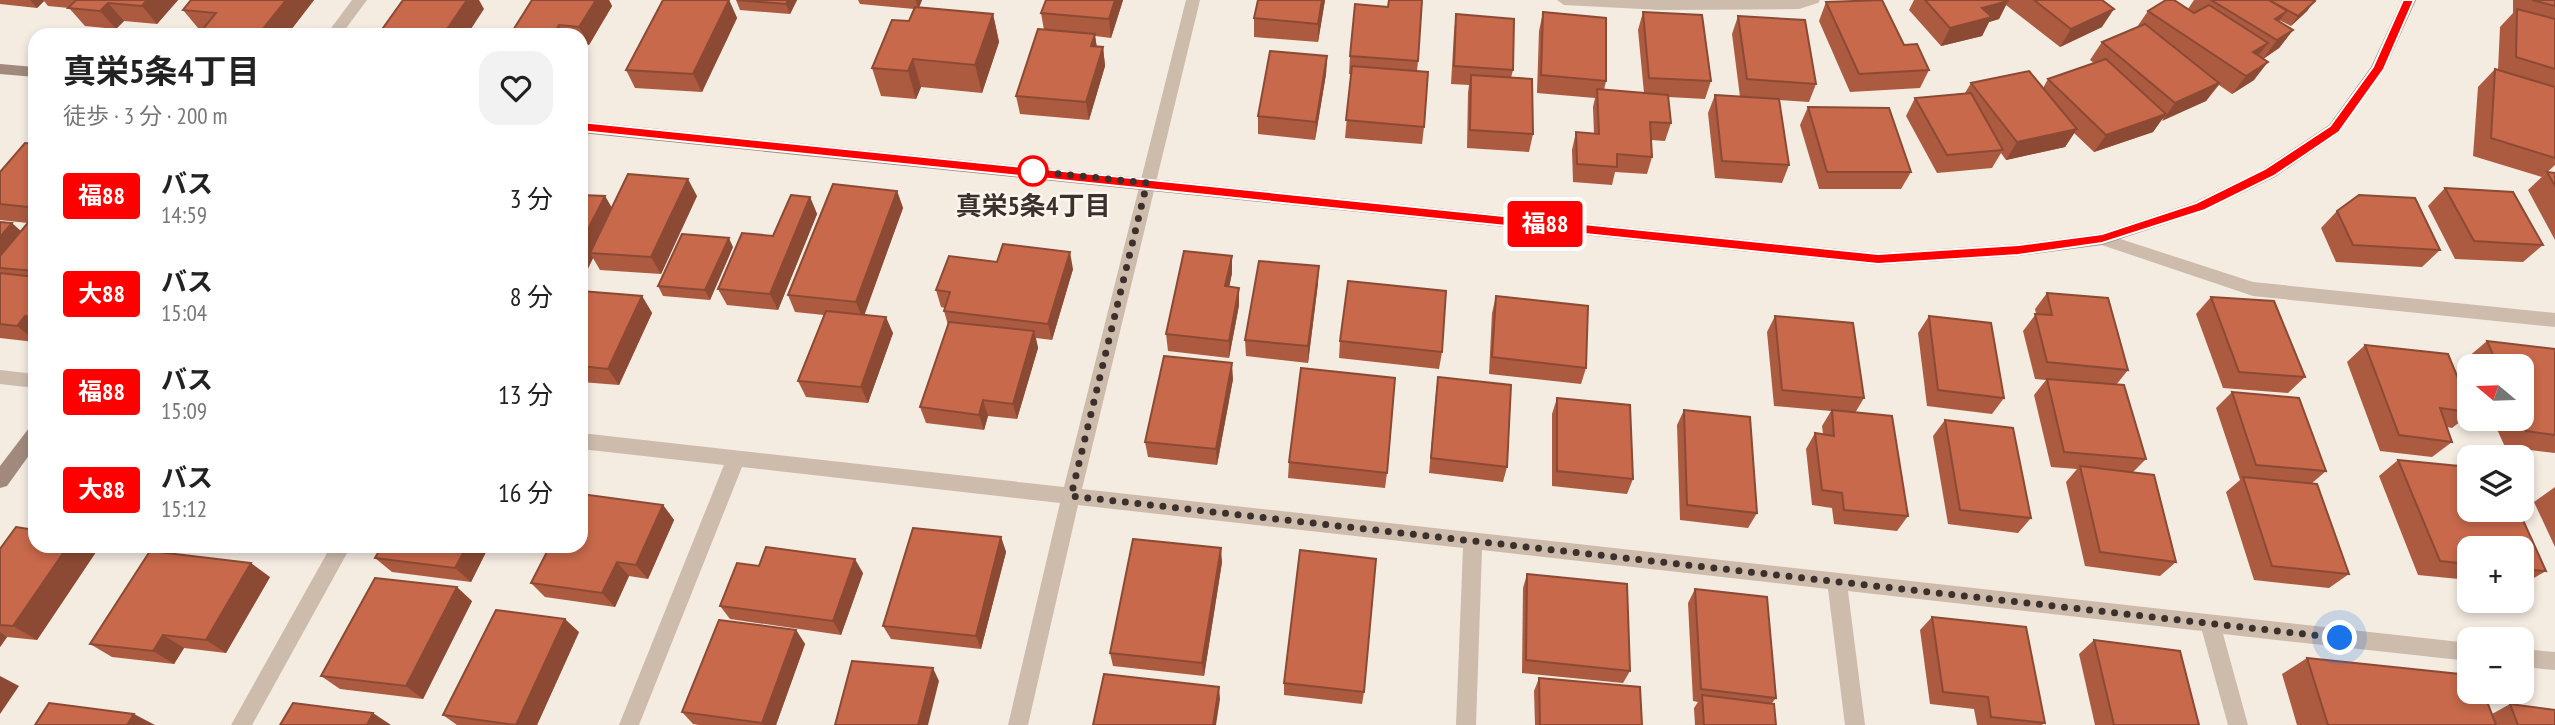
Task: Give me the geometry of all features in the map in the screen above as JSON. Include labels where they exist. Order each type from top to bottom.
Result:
[{"type":"street","points":[[338,28],[360,0]]},
{"type":"street","points":[[1018,725],[1071,496],[1193,0]]},
{"type":"street","points":[[1564,0],[1661,5],[1799,4],[1813,0]]},
{"type":"street","points":[[588,128],[1878,259],[2018,250],[2102,239],[2201,206],[2269,173],[2334,129],[2378,69],[2409,0]]},
{"type":"street","points":[[0,69],[28,71]]},
{"type":"street","points":[[2102,239],[2253,289],[2555,320]]},
{"type":"street","points":[[0,377],[28,380]]},
{"type":"street","points":[[0,480],[28,442]]},
{"type":"street","points":[[588,443],[2457,651]]},
{"type":"street","points":[[629,725],[736,459]]},
{"type":"street","points":[[1465,725],[1473,541]]},
{"type":"street","points":[[241,725],[337,553]]},
{"type":"street","points":[[1837,581],[1855,725]]},
{"type":"street","points":[[2210,623],[2238,725]]},
{"type":"street","points":[[2534,658],[2555,661]]},
{"type":"building","points":[[76,0],[147,0],[142,6],[108,3],[100,11],[68,8]]},
{"type":"building","points":[[191,0],[286,0],[264,28],[204,28],[216,13],[183,10]]},
{"type":"building","points":[[403,0],[467,0],[448,28],[383,28]]},
{"type":"building","points":[[532,0],[596,0],[579,27],[559,25],[557,28],[514,28]]},
{"type":"building","points":[[663,0],[729,0],[693,74],[626,70]]},
{"type":"building","points":[[737,0],[788,0],[786,4]]},
{"type":"building","points":[[1046,0],[1115,0],[1109,19],[1041,13]]},
{"type":"building","points":[[1258,0],[1322,0],[1318,24],[1254,18]]},
{"type":"building","points":[[1389,0],[1422,0],[1418,61],[1350,56],[1355,4],[1388,7]]},
{"type":"building","points":[[1882,0],[1904,45],[1917,44],[1929,70],[1859,74],[1826,2]]},
{"type":"building","points":[[1925,0],[2008,1],[1982,8],[1992,17],[1950,28]]},
{"type":"building","points":[[2034,0],[2102,0],[2114,9],[2071,29]]},
{"type":"building","points":[[2166,0],[2174,0],[2194,13],[2209,5],[2268,43],[2253,52],[2268,62],[2246,76],[2148,11]]},
{"type":"building","points":[[2211,0],[2269,0],[2287,11],[2275,19],[2293,30],[2277,40]]},
{"type":"building","points":[[2269,0],[2313,0],[2315,1],[2298,16]]},
{"type":"building","points":[[2532,0],[2555,0],[2555,6]]},
{"type":"building","points":[[915,7],[993,14],[975,65],[913,59],[908,71],[872,68],[892,20],[909,21]]},
{"type":"building","points":[[2517,9],[2555,19],[2555,69],[2516,57]]},
{"type":"building","points":[[1543,12],[1606,18],[1606,81],[1541,75]]},
{"type":"building","points":[[1643,12],[1702,15],[1711,81],[1649,78]]},
{"type":"building","points":[[1456,14],[1514,19],[1513,70],[1454,66]]},
{"type":"building","points":[[1738,16],[1805,20],[1816,84],[1747,79]]},
{"type":"building","points":[[2145,24],[2219,83],[2175,103],[2102,42]]},
{"type":"building","points":[[1038,29],[1095,34],[1091,46],[1103,47],[1086,102],[1016,96]]},
{"type":"building","points":[[1270,51],[1327,56],[1316,122],[1258,116]]},
{"type":"building","points":[[2106,59],[2166,114],[2106,135],[2048,79]]},
{"type":"building","points":[[1352,66],[1428,72],[1424,127],[1346,120]]},
{"type":"building","points":[[2495,69],[2555,87],[2555,158],[2491,138]]},
{"type":"building","points":[[2029,71],[2077,129],[2017,142],[1971,83]]},
{"type":"building","points":[[1471,75],[1532,79],[1533,134],[1470,130]]},
{"type":"building","points":[[1597,89],[1668,95],[1671,123],[1650,122],[1652,157],[1617,154],[1617,167],[1577,164],[1576,132],[1599,134]]},
{"type":"building","points":[[1971,93],[2003,150],[1947,155],[1915,98]]},
{"type":"building","points":[[1715,95],[1779,99],[1789,165],[1722,161]]},
{"type":"building","points":[[1808,107],[1889,108],[1911,172],[1827,172]]},
{"type":"building","points":[[25,143],[28,143],[28,207],[0,204],[0,172]]},
{"type":"building","points":[[2547,172],[2555,173],[2555,186]]},
{"type":"building","points":[[628,174],[688,179],[651,257],[590,253]]},
{"type":"building","points":[[833,184],[897,191],[856,302],[788,295]]},
{"type":"building","points":[[2445,188],[2513,192],[2543,245],[2474,241]]},
{"type":"building","points":[[588,195],[605,196],[588,229]]},
{"type":"building","points":[[791,195],[810,197],[770,294],[718,289],[742,233],[773,236]]},
{"type":"building","points":[[2359,195],[2415,198],[2440,250],[2353,245],[2337,211]]},
{"type":"building","points":[[0,222],[12,223],[0,237]]},
{"type":"building","points":[[28,223],[28,270],[0,268],[0,256]]},
{"type":"building","points":[[682,234],[729,238],[705,290],[658,286]]},
{"type":"building","points":[[1003,244],[1070,252],[1048,324],[944,311],[950,292],[936,290],[949,256],[997,262]]},
{"type":"building","points":[[1184,251],[1232,256],[1225,286],[1239,288],[1229,341],[1166,334]]},
{"type":"building","points":[[1259,261],[1319,266],[1308,346],[1245,340]]},
{"type":"building","points":[[0,273],[28,276],[28,316],[25,316],[17,326],[0,324]]},
{"type":"building","points":[[1348,281],[1446,291],[1442,352],[1340,341]]},
{"type":"building","points":[[588,292],[642,296],[608,369],[588,367]]},
{"type":"building","points":[[2047,293],[2108,298],[2128,370],[2047,362],[2035,314],[2052,315]]},
{"type":"building","points":[[1496,296],[1588,306],[1586,368],[1492,357]]},
{"type":"building","points":[[2211,297],[2274,301],[2305,377],[2239,372]]},
{"type":"building","points":[[826,311],[886,317],[861,387],[798,381]]},
{"type":"building","points":[[1775,316],[1853,323],[1864,398],[1782,390]]},
{"type":"building","points":[[1929,316],[1991,323],[2004,398],[1938,390]]},
{"type":"building","points":[[949,322],[1034,331],[1013,404],[983,400],[979,415],[920,407]]},
{"type":"building","points":[[2487,341],[2555,349],[2555,435],[2526,431],[2534,431],[2534,354],[2493,354]]},
{"type":"building","points":[[2365,345],[2448,354],[2457,376],[2457,410],[2440,408],[2452,442],[2399,435]]},
{"type":"building","points":[[1164,356],[1232,363],[1216,449],[1145,442]]},
{"type":"building","points":[[1301,368],[1395,378],[1387,473],[1289,462]]},
{"type":"building","points":[[1438,377],[1511,385],[1507,467],[1431,458]]},
{"type":"building","points":[[2047,379],[2124,385],[2146,459],[2064,452]]},
{"type":"building","points":[[2232,392],[2299,398],[2326,471],[2256,465]]},
{"type":"building","points":[[1557,398],[1630,405],[1633,479],[1557,471]]},
{"type":"building","points":[[1684,410],[1750,417],[1757,513],[1687,505]]},
{"type":"building","points":[[1832,410],[1892,416],[1908,516],[1844,510],[1842,493],[1822,490],[1815,433],[1834,436]]},
{"type":"building","points":[[1945,420],[2013,428],[2031,518],[1960,510]]},
{"type":"building","points":[[2398,460],[2457,466],[2457,522],[2524,522],[2530,536],[2457,536],[2457,563],[2440,561]]},
{"type":"building","points":[[2080,466],[2154,475],[2176,562],[2100,552]]},
{"type":"building","points":[[2243,477],[2317,484],[2349,574],[2272,566]]},
{"type":"building","points":[[588,495],[663,505],[636,565],[617,562],[602,593],[531,583],[546,553],[588,553]]},
{"type":"building","points":[[16,527],[28,529],[28,553],[63,553],[13,626],[0,625],[0,549]]},
{"type":"building","points":[[913,528],[1001,537],[976,636],[883,626]]},
{"type":"building","points":[[1133,539],[1221,548],[1202,663],[1110,653]]},
{"type":"building","points":[[2534,544],[2546,571],[2534,570]]},
{"type":"building","points":[[766,547],[855,559],[833,621],[720,606],[737,563],[759,566]]},
{"type":"building","points":[[1300,550],[1376,559],[1364,692],[1284,683]]},
{"type":"building","points":[[149,553],[251,563],[206,640],[163,635],[153,651],[90,644]]},
{"type":"building","points":[[378,553],[463,553],[455,568],[375,558]]},
{"type":"building","points":[[1527,574],[1627,584],[1630,671],[1526,660]]},
{"type":"building","points":[[375,578],[457,587],[406,686],[321,676]]},
{"type":"building","points":[[1695,589],[1767,597],[1776,698],[1701,689]]},
{"type":"building","points":[[496,610],[565,619],[516,725],[443,715]]},
{"type":"building","points":[[1932,617],[2026,627],[2045,723],[1991,717],[1988,697],[1943,692]]},
{"type":"building","points":[[719,620],[796,630],[762,723],[682,712]]},
{"type":"building","points":[[2094,640],[2180,651],[2199,725],[2114,725]]},
{"type":"building","points":[[2307,658],[2457,674],[2457,704],[2488,704],[2496,725],[2328,725]]},
{"type":"building","points":[[852,661],[933,668],[918,725],[835,725]]},
{"type":"building","points":[[1104,674],[1219,687],[1213,725],[1093,725]]},
{"type":"building","points":[[1539,678],[1640,687],[1642,725],[1540,725]]},
{"type":"building","points":[[1702,695],[1774,704],[1776,725],[1704,725]]},
{"type":"building","points":[[49,703],[134,714],[127,725],[35,725]]},
{"type":"building","points":[[293,703],[373,713],[367,725],[280,725]]},
{"type":"building","points":[[2510,704],[2555,710],[2555,725],[2518,725]]},
{"type":"bus line","name":"福88","points":[[588,128],[1878,259],[2018,250],[2102,239],[2201,206],[2269,173],[2334,129],[2378,69],[2409,0]]},
{"type":"place","name":"真栄5条4丁目","points":[[1033,171]]},
{"type":"route","points":[[1033,171],[1147,183],[1071,496],[2340,638]]}]
